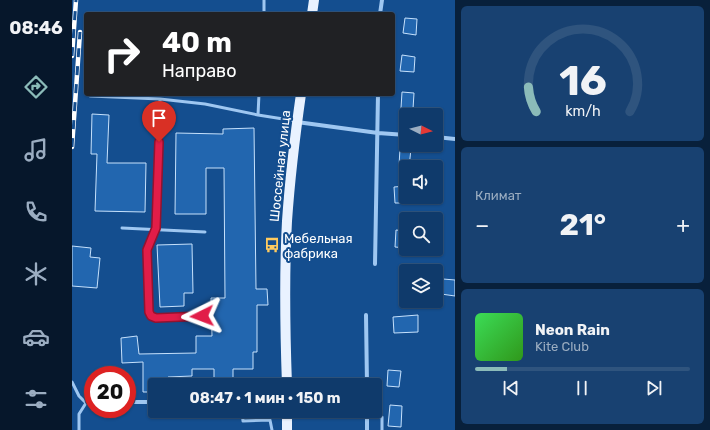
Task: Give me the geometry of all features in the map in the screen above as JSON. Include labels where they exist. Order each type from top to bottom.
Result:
[{"type":"main road","points":[[312,12],[314,0]]},
{"type":"main road","name":"Шоссейная улица","points":[[286,378],[285,274],[287,222],[301,96]]},
{"type":"main road","points":[[287,418],[287,430]]},
{"type":"street","points":[[380,12],[382,0]]},
{"type":"street","points":[[375,264],[375,177],[378,133],[378,96]]},
{"type":"street","points":[[297,122],[399,134]]},
{"type":"street","points":[[443,138],[455,139]]},
{"type":"street","points":[[366,315],[367,378]]},
{"type":"street","points":[[136,402],[148,402]]},
{"type":"street","points":[[367,418],[367,430]]},
{"type":"lane","points":[[264,0],[264,12]]},
{"type":"lane","points":[[90,96],[160,99],[205,104],[297,122]]},
{"type":"lane","points":[[258,115],[259,96]]},
{"type":"lane","points":[[160,99],[156,228],[147,250],[151,316],[156,318],[202,316]]},
{"type":"lane","points":[[122,228],[156,228],[205,232]]},
{"type":"lane","points":[[72,382],[78,396],[84,401]]},
{"type":"lane","points":[[79,430],[79,414],[84,406]]},
{"type":"lane","points":[[243,418],[243,421],[270,420],[272,430]]},
{"type":"lane","points":[[382,418],[382,430]]},
{"type":"building","points":[[405,18],[417,19],[416,35],[403,33]]},
{"type":"building","points":[[402,55],[415,57],[414,72],[400,71]]},
{"type":"building","points":[[402,92],[414,93],[413,108],[401,108]]},
{"type":"building","points":[[92,114],[109,115],[107,163],[146,163],[145,212],[95,211],[97,154],[91,154]]},
{"type":"building","points":[[254,128],[256,289],[267,289],[268,305],[257,305],[257,352],[253,352],[253,369],[233,369],[233,378],[214,378],[214,369],[192,369],[192,376],[148,378],[148,392],[143,392],[143,362],[122,363],[121,338],[137,336],[139,354],[196,353],[196,336],[212,336],[211,298],[225,298],[224,168],[206,168],[206,214],[175,214],[176,133],[223,134],[223,129]]},
{"type":"building","points":[[400,152],[411,152],[410,160],[399,160]]},
{"type":"building","points":[[394,187],[399,187],[399,203],[395,203]]},
{"type":"building","points":[[396,230],[399,230],[399,247],[395,247]]},
{"type":"building","points":[[192,244],[193,293],[184,293],[184,306],[160,307],[157,245]]},
{"type":"building","points":[[72,246],[91,248],[90,257],[100,258],[97,288],[72,286]]},
{"type":"building","points":[[443,279],[455,280],[455,296],[443,294]]},
{"type":"building","points":[[418,315],[418,332],[394,333],[393,317]]},
{"type":"building","points":[[388,370],[401,371],[399,387],[387,386]]},
{"type":"building","points":[[390,405],[402,406],[401,427],[388,426]]},
{"type":"railway","points":[[72,56],[76,0]]},
{"type":"railway","points":[[72,147],[80,32]]},
{"type":"place","name":"Мебельная фабрика","points":[[272,245]]},
{"type":"route","points":[[159,142],[156,228],[147,250],[149,312],[151,316],[156,318],[202,316]]}]
